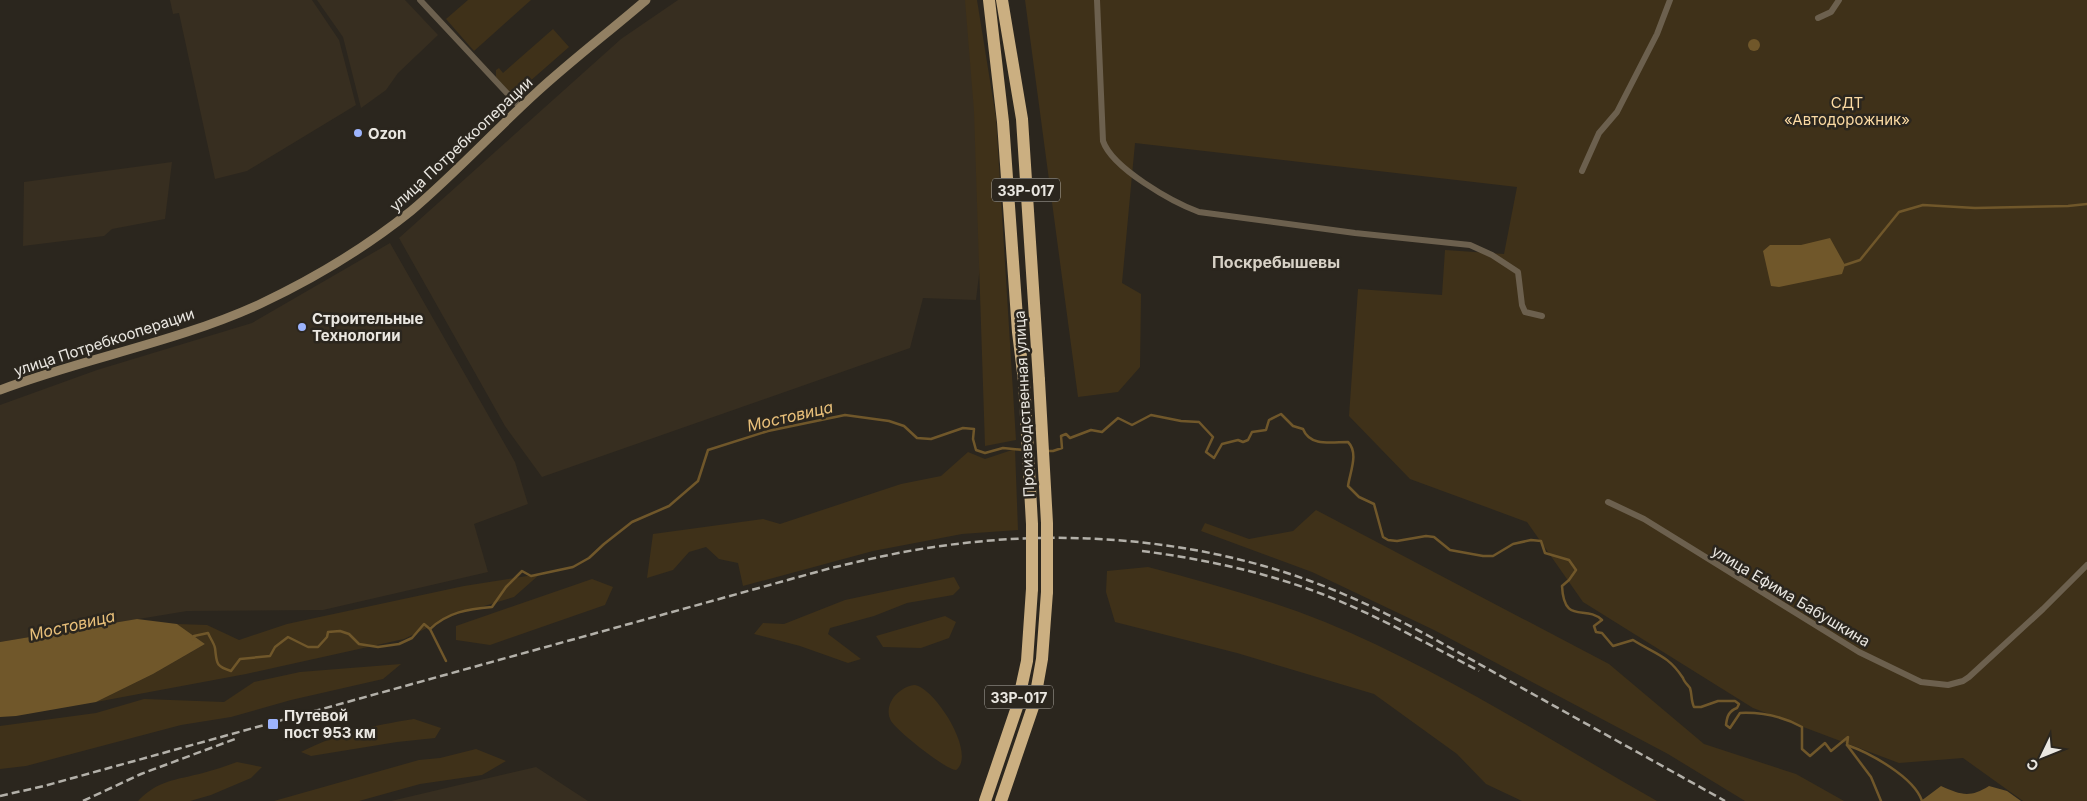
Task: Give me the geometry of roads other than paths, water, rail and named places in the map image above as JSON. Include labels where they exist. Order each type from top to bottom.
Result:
[{"type":"highway","name":"Производственная улица","points":[[985,801],[1017,707],[1027,661],[1032,589],[1032,524],[1024,381],[1018,332],[1003,122],[989,0]]},
{"type":"highway","name":"Производственная улица","points":[[1001,801],[1034,704],[1042,659],[1047,592],[1047,523],[1022,119],[1002,0]]},
{"type":"main road","name":"улица Потребкооперации","points":[[0,390],[225,319],[281,293],[350,254],[387,230],[448,177],[520,107],[646,0]]},
{"type":"street","points":[[420,0],[520,107]]},
{"type":"street","points":[[1096,0],[1103,141],[1108,153],[1116,162],[1134,175],[1184,206],[1200,212],[1355,233],[1470,245],[1492,255],[1518,272],[1522,305],[1526,312],[1542,316]]},
{"type":"street","points":[[1582,171],[1599,133],[1617,112],[1657,34],[1670,0]]},
{"type":"street","points":[[1818,18],[1831,12],[1839,0]]},
{"type":"street","name":"улица Ефима Бабушкина","points":[[1608,502],[1644,519],[1859,652],[1921,682],[1948,685],[1963,681],[1969,677],[2044,609],[2087,565]]},
{"type":"waterway","points":[[1845,265],[1860,260],[1899,212],[1923,205],[1975,208],[2087,204]]},
{"type":"waterway","name":"Мостовица","points":[[1047,451],[1062,448],[1061,436],[1066,434],[1070,438],[1091,430],[1102,432],[1118,418],[1132,425],[1151,415],[1181,421],[1199,422],[1213,437],[1206,452],[1214,458],[1222,444],[1238,440],[1243,442],[1248,440],[1252,432],[1266,430],[1269,420],[1281,414],[1293,426],[1303,429],[1311,439],[1329,443],[1348,442],[1353,452],[1348,486],[1359,497],[1374,504],[1383,537],[1388,540],[1397,541],[1426,536],[1434,537],[1450,550],[1483,556],[1493,556],[1513,544],[1531,540],[1541,541],[1545,553],[1569,560],[1576,570],[1562,586],[1567,606],[1571,610],[1596,616],[1602,620],[1594,626],[1596,632],[1602,633],[1613,646],[1633,640],[1672,664],[1690,688],[1694,707],[1701,707],[1718,701],[1735,701],[1739,704],[1729,714],[1726,722],[1726,725],[1730,728],[1740,713],[1757,713],[1780,717],[1802,727],[1802,749],[1810,756],[1825,743],[1831,751],[1848,737],[1847,745],[1879,760],[1901,775],[1910,783],[1922,801]]},
{"type":"waterway","name":"Мостовица","points":[[193,639],[194,636],[208,633],[219,665],[231,671],[240,659],[270,656],[275,647],[288,637],[308,647],[318,647],[327,637],[328,632],[340,631],[349,634],[359,644],[378,647],[399,644],[412,638],[424,624],[430,629],[437,623],[459,612],[492,607],[506,587],[522,571],[531,576],[573,567],[589,558],[632,522],[669,506],[698,481],[708,450],[768,431],[845,415],[889,421],[904,426],[917,438],[931,439],[963,428],[974,429],[973,439],[976,450],[985,453],[1003,448],[1024,450]]},
{"type":"waterway","points":[[430,629],[446,661]]},
{"type":"waterway","points":[[1847,745],[1871,777],[1881,801]]},
{"type":"railway","points":[[0,796],[44,786],[831,568],[934,547],[982,541],[1078,538],[1126,541],[1221,555],[1268,567],[1338,592],[1387,614],[1725,801]]},
{"type":"railway","points":[[1142,551],[1234,567],[1300,586],[1382,620],[1479,671]]},
{"type":"railway","points":[[83,801],[141,774],[235,739]]},
{"type":"place","name":"Ozon","points":[[358,133]]},
{"type":"place","name":"Строительные Технологии","points":[[302,327]]},
{"type":"place","name":"Путевой пост 953 км","points":[[273,724]]},
{"type":"district","name":"Поскребышевы","points":[[1276,262]]},
{"type":"park label","name":"СДТ «Автодорожник»","points":[[1847,110]]}]
